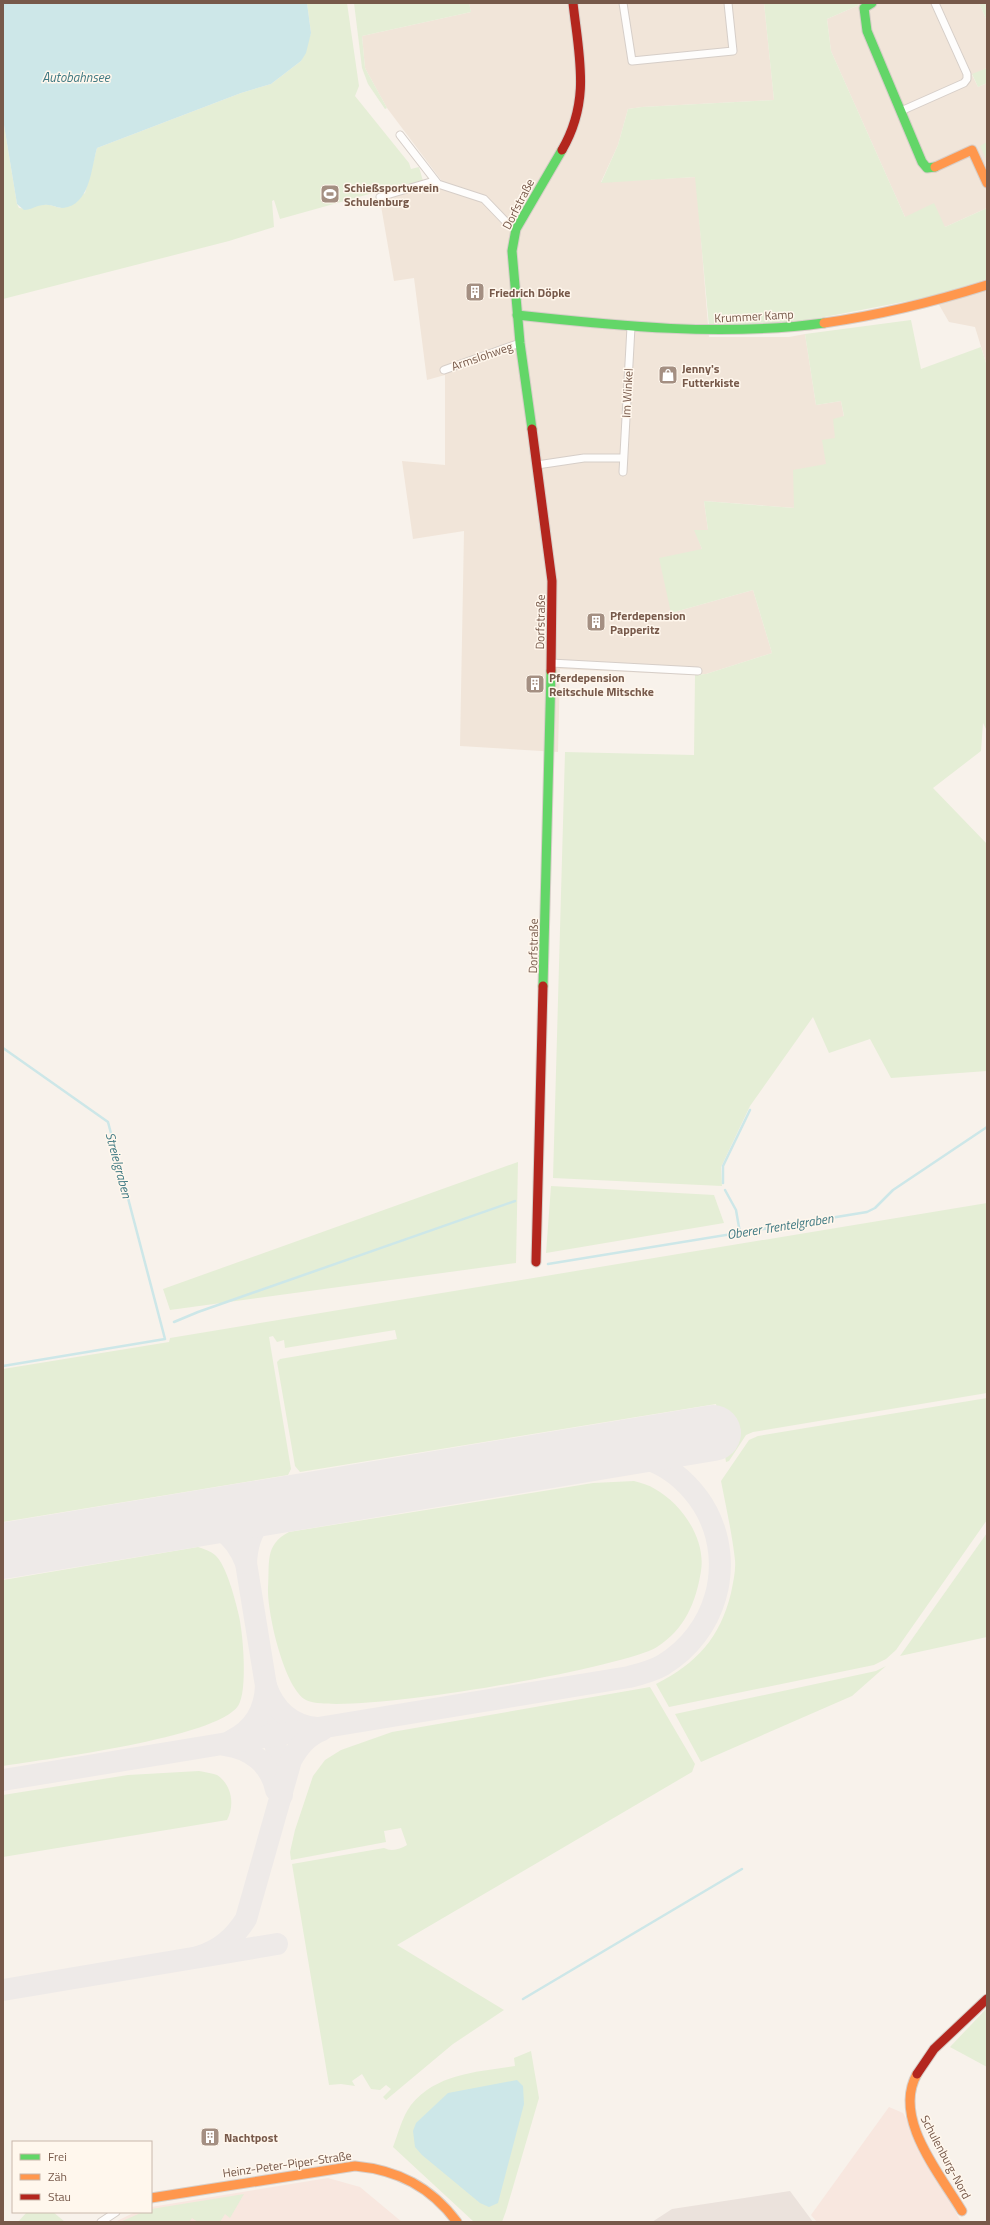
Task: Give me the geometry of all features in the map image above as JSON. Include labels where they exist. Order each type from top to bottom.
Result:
[{"type":"street","name":"Dorfstraße","points":[[536,1262],[550,738],[552,581],[520,343],[512,251],[516,229],[567,141],[580,103],[581,74],[573,3]]},
{"type":"street","points":[[623,3],[632,61],[733,51],[728,3]]},
{"type":"street","points":[[872,3],[864,8],[867,31],[922,162],[927,168],[933,168],[972,150],[987,183]]},
{"type":"street","points":[[901,111],[964,83],[967,79],[967,74],[935,3]]},
{"type":"street","points":[[400,135],[434,180],[444,187],[484,199],[510,226],[516,229]]},
{"type":"street","points":[[380,196],[434,180]]},
{"type":"street","name":"Krummer Kamp","points":[[517,315],[631,327],[749,330],[819,324],[934,303],[987,286]]},
{"type":"street","name":"Im Winkel","points":[[623,472],[631,327]]},
{"type":"street","name":"Armslohweg","points":[[444,370],[520,343]]},
{"type":"street","points":[[537,465],[584,458],[623,458]]},
{"type":"street","points":[[550,663],[698,671]]},
{"type":"street","name":"Schulenburg-Nord","points":[[962,2211],[917,2133],[909,2112],[908,2099],[914,2079],[923,2064],[943,2040],[987,1999]]},
{"type":"street","name":"Heinz-Peter-Piper-Straße","points":[[152,2198],[347,2167],[369,2167],[399,2175],[418,2184],[438,2198],[457,2222]]},
{"type":"street","points":[[102,2222],[115,2213]]},
{"type":"shaded area","points":[[469,3],[764,3],[774,100],[628,109],[618,145],[601,182],[696,177],[709,337],[789,337],[805,334],[816,405],[841,401],[844,417],[826,464],[795,508],[704,501],[708,530],[695,530],[702,549],[671,613],[753,590],[772,653],[706,674],[695,675],[560,669],[558,752],[460,746],[464,531],[413,539],[402,461],[445,465],[445,375],[427,380],[414,278],[394,281],[380,200],[441,180],[387,108],[365,68],[362,36],[471,12]]},
{"type":"shaded area","points":[[858,3],[979,3],[987,21],[987,68],[972,75],[978,87],[987,83],[987,208],[945,227],[905,217],[831,51],[827,19],[859,5]]},
{"type":"shaded area","points":[[987,279],[987,366],[975,327],[949,322],[934,296]]},
{"type":"shaded area","points":[[889,2107],[903,2113],[961,2222],[817,2222],[811,2215]]},
{"type":"shaded area","points":[[328,2178],[360,2187],[402,2222],[115,2222],[133,2213],[152,2213],[152,2207]]},
{"type":"shaded area","points":[[790,2191],[813,2222],[652,2222],[672,2209]]},
{"type":"green space","points":[[307,3],[347,3],[359,86],[355,96],[409,163],[411,169],[419,167],[423,181],[398,186],[280,219],[274,200],[272,201],[274,227],[229,241],[3,299],[3,119],[17,204],[19,208],[27,209],[44,204],[60,208],[85,193],[97,148],[241,93],[271,84],[301,61],[311,33]]},
{"type":"green space","points":[[354,3],[469,3],[471,12],[362,36],[365,68],[387,108],[385,109],[368,84],[362,68]]},
{"type":"green space","points":[[764,3],[858,3],[859,5],[827,19],[831,51],[905,217],[934,203],[945,227],[987,208],[987,279],[934,296],[788,324],[709,326],[695,177],[601,183],[618,145],[628,109],[774,100]]},
{"type":"green space","points":[[979,3],[987,3],[987,21]]},
{"type":"green space","points":[[987,68],[987,83],[978,87],[972,74]]},
{"type":"green space","points":[[987,142],[987,161],[980,146]]},
{"type":"green space","points":[[911,320],[921,369],[981,347],[987,366],[987,731],[983,723],[981,751],[933,788],[987,844],[987,1071],[891,1078],[870,1039],[829,1053],[813,1017],[750,1106],[721,1167],[722,1186],[553,1178],[565,752],[694,755],[695,675],[706,674],[772,653],[753,590],[671,613],[659,558],[702,549],[694,530],[708,530],[704,501],[794,508],[793,470],[826,464],[822,440],[835,438],[833,419],[844,416],[841,401],[816,405],[805,334]]},
{"type":"green space","points":[[518,1162],[516,1263],[170,1310],[163,1289]]},
{"type":"green space","points":[[551,1186],[714,1195],[724,1223],[546,1253]]},
{"type":"green space","points":[[987,1203],[987,1393],[753,1432],[746,1435],[729,1461],[726,1462],[724,1450],[731,1449],[725,1413],[718,1414],[716,1404],[300,1472],[295,1466],[277,1362],[280,1359],[397,1339],[395,1330],[285,1348],[284,1340],[277,1342],[273,1336],[269,1337],[291,1469],[288,1475],[3,1522],[3,1369],[169,1342],[170,1338]]},
{"type":"green space","points":[[987,1398],[987,1520],[896,1650],[886,1659],[874,1665],[669,1707],[656,1684],[671,1676],[695,1658],[705,1648],[720,1623],[731,1593],[735,1573],[734,1550],[721,1481],[749,1440],[758,1436]]},
{"type":"green space","points":[[634,1481],[650,1486],[665,1496],[683,1513],[696,1535],[702,1559],[699,1582],[688,1614],[675,1632],[657,1647],[633,1656],[592,1667],[539,1678],[423,1697],[329,1704],[306,1700],[298,1693],[284,1666],[278,1648],[268,1599],[270,1556],[275,1543],[281,1537],[289,1532],[593,1483]]},
{"type":"green space","points":[[987,1533],[987,1637],[900,1656]]},
{"type":"green space","points":[[198,1547],[215,1555],[223,1567],[233,1593],[241,1624],[244,1676],[241,1699],[238,1706],[223,1717],[198,1728],[165,1737],[90,1752],[3,1766],[3,1580]]},
{"type":"green space","points":[[886,1666],[852,1696],[701,1762],[675,1714],[876,1671]]},
{"type":"green space","points":[[650,1687],[695,1764],[692,1772],[397,1945],[504,2010],[453,2044],[386,2100],[383,2097],[391,2089],[386,2085],[380,2090],[371,2089],[362,2074],[352,2081],[355,2086],[341,2084],[329,2085],[292,1864],[384,1848],[396,1850],[407,1845],[401,1828],[384,1831],[386,1842],[291,1860],[290,1852],[295,1830],[313,1776],[325,1760],[341,1750],[392,1732]]},
{"type":"green space","points":[[199,1771],[217,1775],[226,1784],[231,1796],[231,1808],[227,1820],[3,1857],[3,1795],[128,1775]]},
{"type":"green space","points":[[987,2008],[987,2067],[950,2047]]},
{"type":"green space","points":[[531,2051],[539,2098],[506,2211],[502,2222],[474,2222],[393,2147],[408,2110],[421,2094],[433,2086],[459,2076],[515,2066],[514,2058]]},
{"type":"green space","points":[[244,2194],[230,2218],[225,2214],[220,2222],[198,2222],[192,2218],[189,2222],[120,2222],[141,2213],[152,2213],[152,2209]]},
{"type":"green space","points":[[26,2213],[54,2213],[65,2222],[18,2222]]},
{"type":"water","name":"Autobahnsee","points":[[3,3],[307,3],[311,33],[306,53],[301,61],[271,84],[241,93],[97,148],[88,185],[79,200],[72,205],[63,208],[47,205],[24,210],[17,204],[3,119]]},
{"type":"water","points":[[517,2080],[523,2086],[524,2104],[498,2203],[489,2207],[480,2203],[422,2155],[415,2147],[413,2131],[416,2123],[448,2093]]},
{"type":"waterway","name":"Streielgraben","points":[[3,1048],[108,1122],[165,1339],[3,1366]]},
{"type":"waterway","points":[[723,1183],[723,1166],[750,1110]]},
{"type":"waterway","name":"Oberer Trentelgraben","points":[[548,1264],[867,1212],[875,1208],[893,1190],[987,1127]]},
{"type":"waterway","points":[[725,1190],[736,1210],[740,1233]]},
{"type":"waterway","points":[[174,1322],[198,1312],[515,1201]]},
{"type":"waterway","points":[[523,1999],[742,1869]]},
{"type":"taxiway","points":[[3,1780],[629,1677],[651,1671],[663,1665],[681,1651],[696,1635],[708,1617],[715,1597],[719,1576],[719,1554],[715,1533],[707,1512],[698,1498],[681,1479],[668,1469],[652,1461],[633,1456],[613,1454],[584,1455]]},
{"type":"taxiway","points":[[246,1563],[250,1539],[260,1522],[276,1510],[299,1502]]},
{"type":"taxiway","points":[[183,1521],[205,1524],[222,1531],[235,1543],[246,1563],[279,1766],[282,1795]]},
{"type":"taxiway","points":[[231,1741],[239,1737],[257,1719],[263,1704],[266,1686],[269,1694],[279,1709],[291,1719],[316,1728]]},
{"type":"taxiway","points":[[198,1957],[220,1947],[237,1932],[246,1919],[291,1760],[304,1742],[312,1735],[322,1730]]},
{"type":"taxiway","points":[[225,1745],[243,1750],[258,1759],[269,1772],[276,1790]]},
{"type":"taxiway","points":[[3,1990],[277,1944]]},
{"type":"runway","points":[[3,1551],[713,1433]]},
{"type":"traffic: fast","points":[[872,3],[864,8],[867,31],[922,162],[927,168],[935,167]]},
{"type":"traffic: fast","points":[[532,429],[520,343],[512,251],[516,229],[562,150]]},
{"type":"traffic: fast","points":[[517,315],[593,323],[709,330],[786,327],[824,323]]},
{"type":"traffic: fast","points":[[543,986],[551,671]]},
{"type":"traffic: slow","points":[[935,167],[972,150],[987,183]]},
{"type":"traffic: slow","points":[[824,323],[906,307],[987,285]]},
{"type":"traffic: slow","points":[[917,2074],[911,2091],[910,2109],[914,2127],[932,2163],[962,2211]]},
{"type":"traffic: slow","points":[[152,2198],[355,2166],[371,2168],[399,2176],[412,2182],[436,2199],[457,2222]]},
{"type":"traffic: jam","points":[[562,150],[571,132],[577,114],[580,96],[580,60],[573,3]]},
{"type":"traffic: jam","points":[[532,429],[552,581],[551,671]]},
{"type":"traffic: jam","points":[[536,1262],[543,986]]},
{"type":"traffic: jam","points":[[917,2074],[934,2049],[987,1999]]},
{"type":"place","name":"Schießsportverein Schulenburg","points":[[330,194]]},
{"type":"place","name":"Friedrich Döpke","points":[[475,292]]},
{"type":"place","name":"Jenny's Futterkiste","points":[[668,375]]},
{"type":"place","name":"Pferdepension Papperitz","points":[[596,622]]},
{"type":"place","name":"Pferdepension Reitschule Mitschke","points":[[535,684]]},
{"type":"place","name":"Nachtpost","points":[[210,2137]]}]
